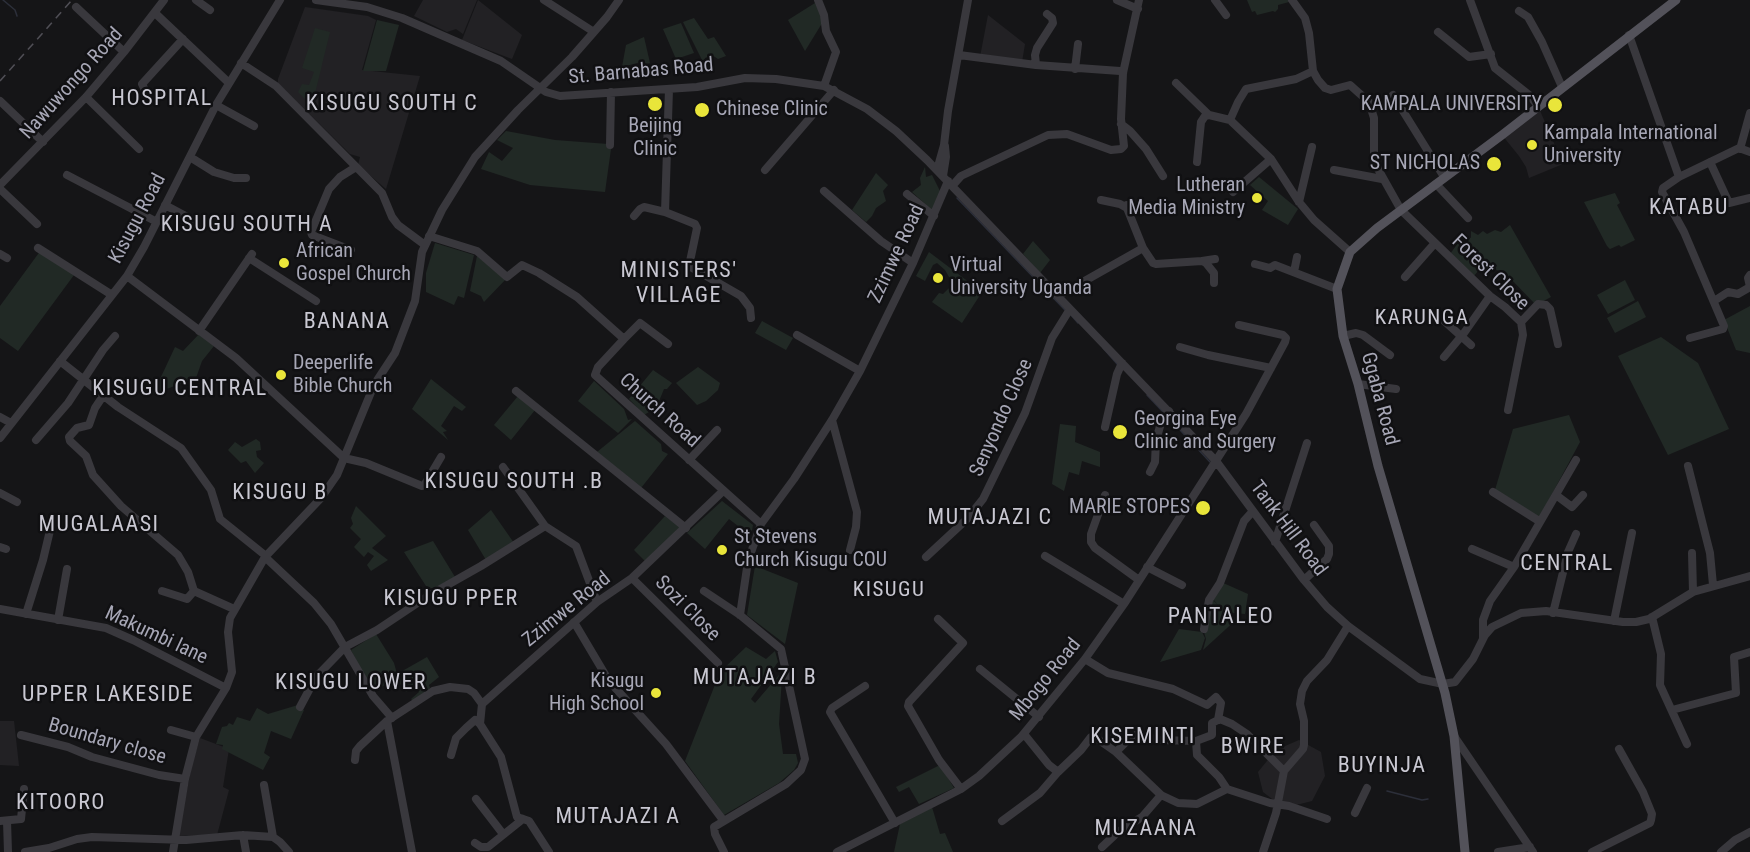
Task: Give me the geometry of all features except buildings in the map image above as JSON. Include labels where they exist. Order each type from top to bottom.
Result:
[{"type":"main road","points":[[1350,252],[1401,210],[1676,0]]},
{"type":"main road","name":"Ggaba Road","points":[[1350,252],[1337,289],[1343,336],[1358,384],[1378,466],[1443,684],[1454,736],[1465,852]]},
{"type":"street","name":"Nawuwongo Road","points":[[0,187],[86,97],[164,0]]},
{"type":"street","points":[[196,0],[210,10]]},
{"type":"street","name":"Kisugu Road","points":[[0,438],[127,276],[216,105],[280,0]]},
{"type":"street","name":"St. Barnabas Road","points":[[316,0],[367,7],[402,18],[501,61],[546,92],[560,96],[704,86],[745,78],[776,79],[824,86],[884,121],[946,179]]},
{"type":"street","points":[[544,0],[594,32]]},
{"type":"street","points":[[173,852],[185,779],[196,737],[226,688],[232,672],[228,627],[234,609],[265,556],[321,498],[335,480],[374,385],[395,353],[415,301],[419,260],[452,192],[475,157],[594,32],[619,0]]},
{"type":"street","points":[[818,0],[824,15],[826,31],[836,52],[824,86]]},
{"type":"street","points":[[946,179],[944,145],[948,111],[968,0]]},
{"type":"street","points":[[1117,0],[1138,9]]},
{"type":"street","points":[[946,179],[961,176],[1048,135],[1067,134],[1111,150],[1121,149],[1124,146],[1121,124],[1123,73],[1139,0]]},
{"type":"street","points":[[1215,0],[1226,15]]},
{"type":"street","points":[[1230,120],[1246,89],[1296,79],[1313,71],[1310,33],[1305,18],[1292,0]]},
{"type":"street","points":[[1470,0],[1495,68],[1529,95],[1538,106]]},
{"type":"street","points":[[76,8],[124,52]]},
{"type":"street","points":[[1519,10],[1528,17],[1542,42],[1562,87]]},
{"type":"street","points":[[155,13],[229,83]]},
{"type":"street","points":[[1036,65],[1037,48],[1053,23],[1052,18],[1047,14]]},
{"type":"street","points":[[1438,32],[1469,57],[1491,54]]},
{"type":"street","points":[[1629,35],[1641,64],[1678,177]]},
{"type":"street","points":[[145,90],[142,84],[183,39]]},
{"type":"street","points":[[1075,69],[1078,44]]},
{"type":"street","points":[[959,55],[1123,73]]},
{"type":"street","points":[[241,63],[276,86],[384,196],[392,217],[398,225],[425,245]]},
{"type":"street","name":"Forest Close","points":[[1313,71],[1325,88],[1331,90],[1350,85],[1369,102],[1374,118],[1374,153],[1378,169],[1401,210],[1490,296],[1521,322],[1522,335],[1508,410]]},
{"type":"street","points":[[1176,83],[1209,115],[1230,120],[1271,159],[1299,202],[1314,220],[1350,252]]},
{"type":"street","points":[[665,212],[669,89]]},
{"type":"street","points":[[765,170],[834,90]]},
{"type":"street","points":[[610,145],[611,92]]},
{"type":"street","points":[[1393,95],[1440,180],[1468,218]]},
{"type":"street","points":[[86,97],[139,149]]},
{"type":"street","points":[[0,101],[43,142]]},
{"type":"street","points":[[216,105],[254,126]]},
{"type":"street","points":[[1740,148],[1750,113]]},
{"type":"street","points":[[1197,162],[1201,123],[1205,116],[1209,115]]},
{"type":"street","points":[[1121,124],[1130,130],[1146,149],[1162,176]]},
{"type":"street","points":[[944,145],[946,179]]},
{"type":"street","points":[[1299,202],[1312,147]]},
{"type":"street","points":[[1690,338],[1724,328],[1684,232],[1662,192],[1663,188],[1678,177],[1740,148],[1750,152]]},
{"type":"street","points":[[190,157],[214,172],[234,178],[246,178]]},
{"type":"street","points":[[1233,192],[1271,159]]},
{"type":"street","points":[[1710,162],[1729,202],[1750,198]]},
{"type":"street","points":[[351,250],[312,235],[311,232],[329,189],[340,177],[356,166]]},
{"type":"street","points":[[1334,170],[1382,179]]},
{"type":"street","points":[[67,175],[157,222]]},
{"type":"street","name":"Tank Hill Road","points":[[946,179],[1216,461],[1304,580],[1348,626],[1414,676],[1443,684]]},
{"type":"street","name":"Zzimwe Road","points":[[740,615],[748,561],[761,524],[794,480],[860,371],[934,216],[946,179]]},
{"type":"street","points":[[0,187],[37,224]]},
{"type":"street","points":[[824,191],[881,241],[912,263]]},
{"type":"street","points":[[907,194],[934,216]]},
{"type":"street","points":[[941,198],[960,194]]},
{"type":"street","points":[[1101,200],[1127,206],[1143,248],[1153,263],[1202,261],[1213,263],[1214,283]]},
{"type":"street","points":[[165,205],[195,221]]},
{"type":"street","points":[[634,216],[643,207],[665,212],[695,224],[697,228],[689,266],[722,283],[744,298],[750,308],[751,318]]},
{"type":"street","points":[[429,236],[477,250],[507,277],[522,265],[539,273],[577,297],[624,339],[640,322],[668,344]]},
{"type":"street","points":[[1405,277],[1435,243]]},
{"type":"street","points":[[39,248],[112,295]]},
{"type":"street","points":[[1058,296],[1143,248]]},
{"type":"street","points":[[199,331],[250,256],[316,300]]},
{"type":"street","points":[[1294,272],[1297,257]]},
{"type":"street","points":[[1255,264],[1270,268],[1275,265],[1337,289]]},
{"type":"street","points":[[1714,301],[1728,292],[1738,294],[1750,287],[1748,278],[1750,275]]},
{"type":"street","points":[[127,276],[252,373],[344,458],[366,463],[422,486],[441,457]]},
{"type":"street","points":[[1444,357],[1490,296]]},
{"type":"street","points":[[1521,322],[1539,304],[1546,305],[1550,309],[1558,344]]},
{"type":"street","name":"Senyondo Close","points":[[926,557],[967,519],[983,499],[1025,413],[1052,338],[1070,309]]},
{"type":"street","points":[[1443,319],[1471,345]]},
{"type":"street","name":"Mbogo Road","points":[[837,852],[850,849],[961,789],[1004,755],[1039,717],[1085,659],[1124,604],[1246,414],[1286,338],[1282,335],[1239,326]]},
{"type":"street","points":[[1343,336],[1356,333],[1363,335],[1390,355]]},
{"type":"street","points":[[797,335],[860,371]]},
{"type":"street","points":[[36,440],[68,403],[115,336]]},
{"type":"street","name":"Church Road","points":[[624,339],[598,367],[595,375],[761,524]]},
{"type":"street","points":[[1180,347],[1270,368]]},
{"type":"street","points":[[60,361],[103,396],[181,448],[211,490],[220,519],[265,556],[314,603],[331,624],[389,720],[412,852]]},
{"type":"street","points":[[1105,427],[1117,374],[1122,363]]},
{"type":"street","points":[[1358,384],[1396,389]]},
{"type":"street","points":[[516,391],[686,528]]},
{"type":"street","points":[[103,396],[95,408],[89,425],[78,427],[69,437],[70,441],[86,456],[94,477],[124,508],[178,555],[188,572],[194,591],[234,609]]},
{"type":"street","points":[[1150,472],[1155,462],[1156,440],[1161,423],[1168,411]]},
{"type":"street","points":[[0,417],[12,423]]},
{"type":"street","points":[[832,420],[857,512],[850,550]]},
{"type":"street","points":[[688,460],[717,430]]},
{"type":"street","points":[[1275,542],[1307,443]]},
{"type":"street","points":[[1443,684],[1457,680],[1480,649],[1483,638],[1483,620],[1490,601],[1514,567],[1576,460]]},
{"type":"street","points":[[1688,466],[1708,543],[1713,585]]},
{"type":"street","points":[[503,467],[545,526],[576,546],[597,602]]},
{"type":"street","name":"Zzimwe Road","points":[[482,704],[597,602],[632,578],[723,491]]},
{"type":"street","points":[[1493,492],[1539,521]]},
{"type":"street","points":[[0,493],[17,502]]},
{"type":"street","points":[[1105,495],[1090,534],[1091,542],[1095,548],[1139,580]]},
{"type":"street","points":[[1556,495],[1572,507],[1583,495]]},
{"type":"street","points":[[1204,629],[1209,600],[1220,583],[1244,521],[1253,511]]},
{"type":"street","points":[[26,615],[52,522]]},
{"type":"street","points":[[1304,580],[1327,559],[1329,554],[1329,546],[1314,525]]},
{"type":"street","points":[[300,707],[316,677],[345,647],[377,630],[428,596],[545,526]]},
{"type":"street","points":[[1614,621],[1632,533]]},
{"type":"street","points":[[1553,613],[1568,552],[1576,534]]},
{"type":"street","points":[[1472,549],[1514,567]]},
{"type":"street","points":[[1692,553],[1693,592]]},
{"type":"street","points":[[1045,556],[1124,604]]},
{"type":"street","points":[[1147,567],[1182,585]]},
{"type":"street","points":[[58,620],[66,568]]},
{"type":"street","points":[[1483,638],[1496,624],[1513,615],[1534,611],[1636,622],[1652,617],[1693,592],[1750,576]]},
{"type":"street","name":"Sozi Close","points":[[632,578],[718,663]]},
{"type":"street","points":[[162,591],[187,599],[194,591]]},
{"type":"street","points":[[704,591],[740,615],[782,650],[805,759],[801,770],[786,784],[717,824],[714,830],[724,852]]},
{"type":"street","name":"Makumbi lane","points":[[0,609],[106,628],[226,688]]},
{"type":"street","points":[[1652,617],[1661,654],[1660,684],[1687,744]]},
{"type":"street","points":[[938,620],[963,643],[909,702],[909,709],[939,760],[961,789]]},
{"type":"street","points":[[574,622],[609,681],[666,744],[723,820]]},
{"type":"street","points":[[1263,852],[1269,840],[1284,771],[1304,745],[1305,728],[1300,704],[1302,691],[1307,681],[1327,660],[1348,626]]},
{"type":"street","points":[[1672,710],[1733,694],[1736,690],[1734,657],[1750,652]]},
{"type":"street","points":[[1085,659],[1108,673],[1173,689],[1207,705],[1216,697],[1221,703],[1218,720]]},
{"type":"street","points":[[980,669],[1039,717]]},
{"type":"street","points":[[865,686],[832,708],[830,712],[895,823]]},
{"type":"street","points":[[355,760],[356,750],[389,720],[433,691],[445,687],[471,690],[482,704],[480,724]]},
{"type":"street","points":[[451,754],[456,738],[476,720],[501,757],[517,817],[529,821],[549,852]]},
{"type":"street","points":[[1116,752],[1138,734],[1159,740],[1196,741],[1212,735],[1212,723],[1218,720],[1227,721],[1247,734],[1284,771]]},
{"type":"street","points":[[171,730],[196,737]]},
{"type":"street","points":[[1024,734],[1049,765],[1058,772]]},
{"type":"street","name":"Boundary close","points":[[21,735],[159,775],[185,779]]},
{"type":"street","points":[[1454,736],[1532,849],[1498,852]]},
{"type":"street","points":[[1002,821],[1040,794],[1091,737],[1116,752],[1161,795],[1178,803],[1190,805],[1202,802],[1227,789]]},
{"type":"street","points":[[1196,741],[1197,755],[1219,777],[1227,789],[1328,819]]},
{"type":"street","points":[[1592,852],[1650,823],[1651,820],[1652,814],[1643,792],[1619,749]]},
{"type":"street","points":[[264,785],[273,837]]},
{"type":"street","points":[[1356,813],[1367,788]]},
{"type":"street","points":[[8,852],[3,821],[21,819],[24,789]]},
{"type":"street","points":[[1102,847],[1118,832],[1142,817],[1161,795]]},
{"type":"street","points":[[476,799],[503,834]]},
{"type":"street","points":[[475,843],[484,848],[523,819]]},
{"type":"street","points":[[1721,852],[1735,840],[1750,832]]},
{"type":"street","points":[[243,835],[246,852]]},
{"type":"street","points":[[25,852],[92,837],[195,840],[243,835],[273,837],[289,852]]},
{"type":"shaded area","points":[[423,0],[477,0],[463,34],[456,29],[447,32],[414,16]]},
{"type":"shaded area","points":[[478,0],[522,35],[512,59],[462,40]]},
{"type":"shaded area","points":[[1247,0],[1288,0],[1289,2],[1278,5],[1275,12],[1257,15],[1255,11],[1252,12]]},
{"type":"shaded area","points":[[815,3],[824,20],[805,51],[788,20]]},
{"type":"shaded area","points":[[305,7],[368,16],[376,20],[362,70],[420,76],[386,189],[358,165],[360,157],[350,154],[278,83]]},
{"type":"shaded area","points":[[988,15],[1025,44],[1022,62],[980,57]]},
{"type":"shaded area","points":[[694,18],[708,39],[714,37],[726,56],[718,59],[712,55],[705,58],[704,64],[683,22]]},
{"type":"shaded area","points":[[377,20],[399,25],[386,71],[363,71]]},
{"type":"shaded area","points":[[681,23],[694,53],[676,59],[663,29]]},
{"type":"shaded area","points":[[315,28],[330,32],[312,106],[298,92],[302,84],[309,85],[314,72],[302,68]]},
{"type":"shaded area","points":[[644,37],[650,63],[643,65],[641,62],[622,67],[626,45]]},
{"type":"shaded area","name":"Kampala International University","points":[[1538,106],[1563,164],[1529,178],[1526,167],[1502,135]]},
{"type":"shaded area","points":[[506,131],[555,140],[608,144],[611,149],[605,192],[530,185],[481,169],[489,152],[502,161],[513,148],[497,140]]},
{"type":"shaded area","points":[[925,167],[926,177],[932,175],[941,193],[932,210],[912,192],[921,185],[920,178]]},
{"type":"shaded area","points":[[876,173],[888,185],[883,191],[886,201],[876,208],[866,222],[852,210]]},
{"type":"shaded area","points":[[1259,177],[1298,209],[1288,225],[1262,210],[1268,201],[1250,185]]},
{"type":"shaded area","points":[[1615,193],[1620,203],[1617,205],[1635,240],[1621,247],[1619,245],[1610,249],[1584,202]]},
{"type":"shaded area","points":[[1510,225],[1551,297],[1536,305],[1509,277],[1485,263],[1473,277],[1450,254],[1458,243],[1458,238],[1464,235],[1471,238],[1471,231],[1478,235],[1483,231],[1487,234],[1495,230],[1501,232]]},
{"type":"shaded area","points":[[1033,241],[1050,260],[1040,273],[1023,254]]},
{"type":"shaded area","points":[[435,243],[474,255],[464,298],[458,296],[454,305],[426,292],[426,273]]},
{"type":"shaded area","points":[[41,250],[74,275],[18,351],[0,338],[0,306]]},
{"type":"shaded area","points":[[929,252],[982,292],[962,323],[932,302],[939,293],[943,294],[953,284],[945,270],[937,263],[933,265],[925,281],[916,276]]},
{"type":"shaded area","points":[[477,256],[506,279],[484,302],[481,296],[470,291]]},
{"type":"shaded area","points":[[1625,280],[1635,300],[1608,314],[1597,295]]},
{"type":"shaded area","points":[[1638,301],[1646,317],[1615,333],[1607,318]]},
{"type":"shaded area","points":[[1750,306],[1750,353],[1736,350],[1724,320]]},
{"type":"shaded area","points":[[762,321],[793,338],[786,350],[755,333]]},
{"type":"shaded area","points":[[200,333],[214,346],[202,361],[196,378],[153,394],[175,347],[183,351]]},
{"type":"shaded area","points":[[1661,337],[1698,363],[1729,429],[1668,455],[1618,356]]},
{"type":"shaded area","points":[[698,367],[720,383],[718,390],[706,401],[697,405],[676,383]]},
{"type":"shaded area","points":[[653,370],[672,383],[664,389],[657,406],[647,409],[649,412],[644,415],[629,399]]},
{"type":"shaded area","points":[[431,379],[466,407],[462,411],[454,406],[441,426],[447,431],[443,432],[448,440],[412,409]]},
{"type":"shaded area","points":[[594,381],[624,409],[628,420],[632,419],[618,433],[578,401]]},
{"type":"shaded area","points":[[518,396],[535,410],[511,440],[494,425]]},
{"type":"shaded area","points":[[1569,415],[1580,442],[1539,518],[1495,490],[1513,429]]},
{"type":"shaded area","points":[[635,421],[661,444],[662,451],[668,454],[641,488],[597,452]]},
{"type":"shaded area","points":[[1060,424],[1076,426],[1075,442],[1100,452],[1100,467],[1082,461],[1079,475],[1069,472],[1064,491],[1052,484]]},
{"type":"shaded area","points":[[256,439],[260,442],[261,450],[256,451],[257,457],[264,463],[255,473],[246,461],[241,463],[228,450],[235,442],[242,447]]},
{"type":"shaded area","points":[[722,501],[753,525],[751,536],[729,519],[705,549],[687,533]]},
{"type":"shaded area","points":[[356,506],[386,536],[372,548],[388,560],[371,571],[367,565],[374,556],[368,552],[364,557],[354,547],[361,539],[350,528],[353,524],[351,518]]},
{"type":"shaded area","points":[[491,510],[514,543],[486,560],[468,530]]},
{"type":"shaded area","points":[[665,516],[680,527],[647,563],[634,550]]},
{"type":"shaded area","points":[[433,541],[455,577],[431,588],[426,586],[404,552]]},
{"type":"shaded area","points":[[755,566],[798,583],[785,644],[747,615]]},
{"type":"shaded area","points":[[1221,582],[1248,594],[1245,614],[1224,612],[1228,617],[1238,618],[1203,650],[1206,639],[1204,632],[1212,599],[1218,605],[1213,599]]},
{"type":"shaded area","points":[[1179,629],[1202,632],[1205,638],[1201,650],[1160,662]]},
{"type":"shaded area","points":[[376,634],[394,663],[397,674],[427,657],[439,677],[429,685],[430,688],[413,701],[411,699],[419,692],[416,687],[406,692],[397,679],[373,691],[360,669],[351,650]]},
{"type":"shaded area","points":[[746,647],[766,659],[775,651],[778,662],[751,699],[755,703],[779,675],[782,676],[779,724],[783,754],[796,754],[798,763],[794,770],[779,783],[724,815],[685,761],[720,672]]},
{"type":"shaded area","points":[[298,705],[304,710],[291,739],[271,731],[264,753],[270,757],[263,770],[222,749],[223,745],[216,744],[222,727],[229,723],[233,725],[237,717],[250,721],[257,708],[268,714]]},
{"type":"shaded area","points":[[0,721],[14,721],[19,766],[0,765]]},
{"type":"shaded area","points":[[200,738],[229,749],[223,787],[229,790],[217,835],[178,836],[192,764]]},
{"type":"shaded area","points":[[1299,740],[1321,752],[1325,776],[1312,801],[1284,808],[1263,792],[1258,772],[1276,750]]},
{"type":"shaded area","points":[[940,765],[954,788],[919,804],[909,787],[899,792],[896,787]]},
{"type":"shaded area","points":[[932,807],[940,834],[945,833],[953,852],[894,852],[900,824]]},
{"type":"waterway","points":[[3,0],[15,10],[17,16]]},
{"type":"waterway","points":[[957,198],[1065,310]]},
{"type":"waterway","points":[[1071,315],[1078,323]]},
{"type":"waterway","points":[[1103,348],[1118,365]]},
{"type":"waterway","points":[[1147,395],[1164,413]]},
{"type":"waterway","points":[[1168,417],[1210,462]]},
{"type":"waterway","points":[[1387,791],[1422,800],[1428,799]]},
{"type":"railway","points":[[0,81],[72,0]]},
{"type":"place","name":"Beijing Clinic","points":[[655,104]]},
{"type":"place","name":"KAMPALA UNIVERSITY","points":[[1555,105]]},
{"type":"place","name":"Chinese Clinic","points":[[702,110]]},
{"type":"place","name":"Kampala International University","points":[[1532,145]]},
{"type":"place","name":"ST NICHOLAS","points":[[1494,164]]},
{"type":"place","name":"Lutheran Media Ministry","points":[[1257,198]]},
{"type":"place","name":"African Gospel Church","points":[[284,263]]},
{"type":"place","name":"Virtual University Uganda","points":[[938,278]]},
{"type":"place","name":"Deeperlife Bible Church","points":[[281,375]]},
{"type":"place","name":"Georgina Eye Clinic and Surgery","points":[[1120,432]]},
{"type":"place","name":"MARIE STOPES","points":[[1203,508]]},
{"type":"place","name":"St Stevens Church Kisugu COU","points":[[722,550]]},
{"type":"place","name":"Kisugu High School","points":[[656,693]]},
{"type":"district","name":"HOSPITAL","points":[[162,99]]},
{"type":"district","name":"KISUGU SOUTH C","points":[[392,104]]},
{"type":"district","name":"KATABU","points":[[1689,208]]},
{"type":"district","name":"KISUGU SOUTH A","points":[[247,225]]},
{"type":"district","name":"MINISTERS' VILLAGE","points":[[679,284]]},
{"type":"district","name":"KARUNGA","points":[[1422,319]]},
{"type":"district","name":"BANANA","points":[[347,322]]},
{"type":"district","name":"KISUGU CENTRAL","points":[[180,389]]},
{"type":"district","name":"KISUGU SOUTH .B","points":[[514,482]]},
{"type":"district","name":"KISUGU B","points":[[280,493]]},
{"type":"district","name":"MUTAJAZI C","points":[[990,518]]},
{"type":"district","name":"MUGALAASI","points":[[99,525]]},
{"type":"district","name":"CENTRAL","points":[[1567,564]]},
{"type":"district","name":"KISUGU","points":[[889,591]]},
{"type":"district","name":"KISUGU PPER","points":[[451,599]]},
{"type":"district","name":"PANTALEO","points":[[1221,617]]},
{"type":"district","name":"MUTAJAZI B","points":[[755,678]]},
{"type":"district","name":"KISUGU LOWER","points":[[351,683]]},
{"type":"district","name":"UPPER LAKESIDE","points":[[108,695]]},
{"type":"district","name":"KISEMINTI","points":[[1143,737]]},
{"type":"district","name":"BWIRE","points":[[1253,747]]},
{"type":"district","name":"BUYINJA","points":[[1382,766]]},
{"type":"district","name":"KITOORO","points":[[61,803]]},
{"type":"district","name":"MUTAJAZI A","points":[[618,817]]},
{"type":"district","name":"MUZAANA","points":[[1146,829]]}]
